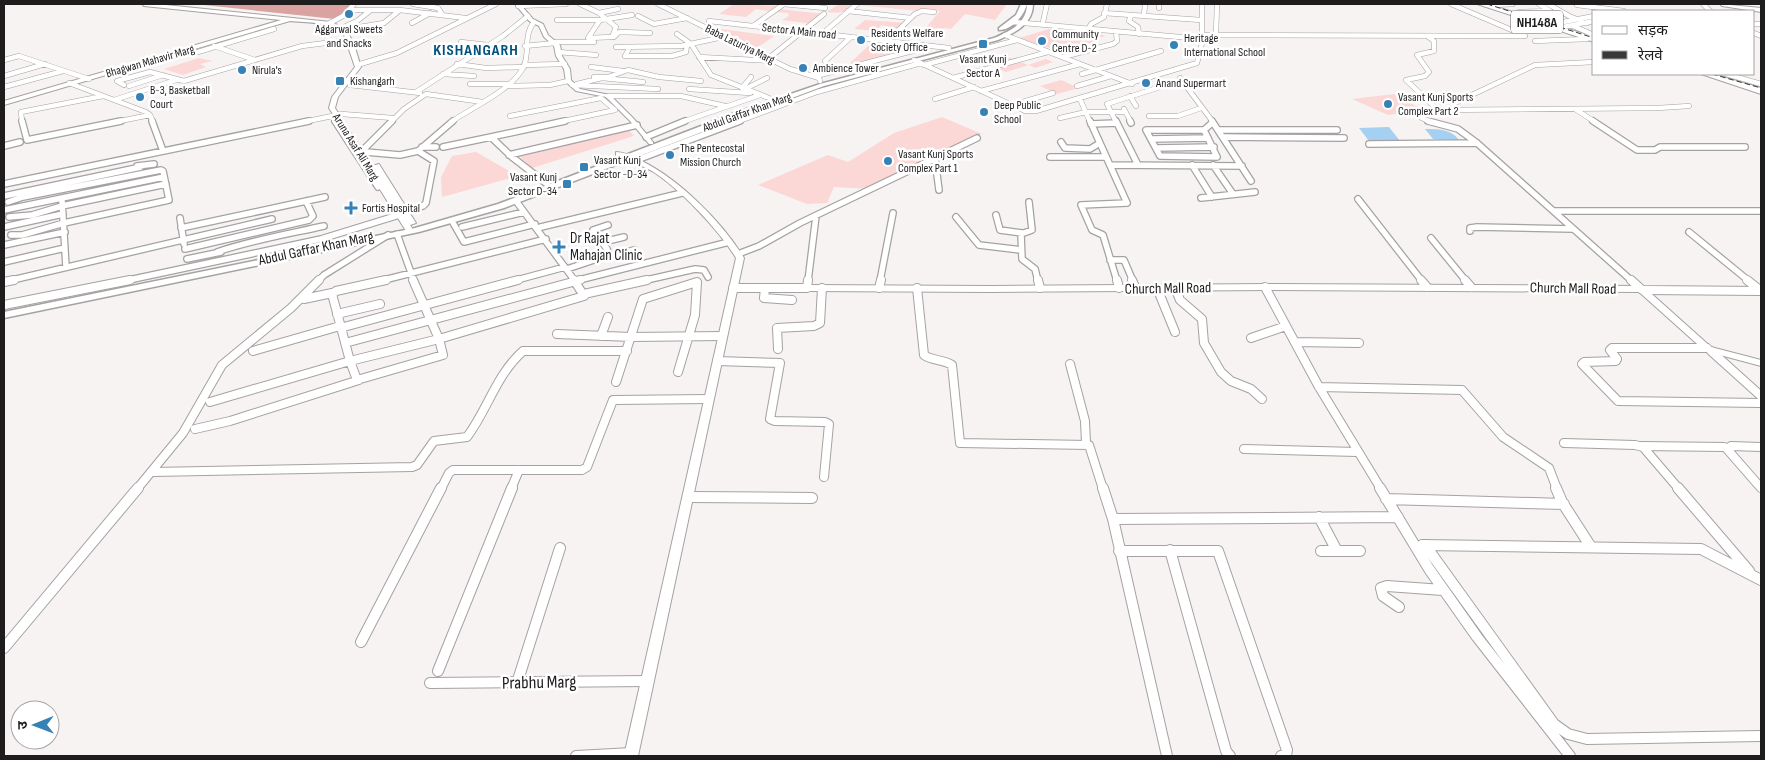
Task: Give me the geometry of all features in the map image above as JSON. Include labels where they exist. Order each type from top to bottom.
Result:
[{"type":"highway","name":"NH148A","points":[[1480,4],[1574,30],[1592,38]]},
{"type":"highway","name":"NH148A","points":[[1493,4],[1574,30]]},
{"type":"highway","points":[[1708,75],[1761,88]]},
{"type":"highway","points":[[1718,75],[1761,88]]},
{"type":"main road","name":"Abdul Gaffar Khan Marg","points":[[4,313],[226,271],[394,236],[410,224],[433,221],[627,158],[648,140],[818,79],[949,48],[986,37],[1012,22],[1020,14],[1024,4]]},
{"type":"main road","points":[[1023,24],[1029,17],[1030,4]]},
{"type":"main road","name":"Abdul Gaffar Khan Marg","points":[[410,224],[452,221],[520,206],[627,158],[766,104],[842,79],[920,63],[1005,35],[1023,24]]},
{"type":"street","points":[[144,4],[289,18]]},
{"type":"street","points":[[161,4],[330,23],[345,28],[384,23],[400,10]]},
{"type":"street","points":[[330,23],[349,10],[354,4]]},
{"type":"street","points":[[413,4],[438,8],[442,14]]},
{"type":"street","points":[[360,65],[397,53],[496,4]]},
{"type":"street","points":[[518,5],[566,4]]},
{"type":"street","points":[[580,4],[599,13],[616,27],[612,37],[588,38],[600,20]]},
{"type":"street","name":"Baba Laturiya Marg","points":[[658,4],[796,72],[818,79]]},
{"type":"street","points":[[753,26],[783,4],[824,11],[803,32],[769,58]]},
{"type":"street","points":[[822,34],[857,4]]},
{"type":"street","points":[[1043,22],[1047,4]]},
{"type":"street","points":[[1088,30],[1090,24],[1104,17],[1107,4]]},
{"type":"street","points":[[1144,16],[1145,4]]},
{"type":"street","points":[[920,63],[1025,111],[1033,112],[1132,84],[1198,62],[1202,37],[1202,4]]},
{"type":"street","points":[[1216,34],[1217,4]]},
{"type":"street","points":[[1221,4],[1222,24]]},
{"type":"street","points":[[1012,22],[1088,30],[1202,37],[1216,34],[1525,36],[1452,4]]},
{"type":"street","points":[[1480,4],[1592,38]]},
{"type":"street","points":[[1493,4],[1513,4]]},
{"type":"street","points":[[1518,12],[1550,11],[1539,4]]},
{"type":"street","points":[[1548,4],[1575,19],[1587,23]]},
{"type":"street","points":[[1576,4],[1585,11],[1624,8]]},
{"type":"street","points":[[1722,4],[1761,10]]},
{"type":"street","points":[[518,5],[546,36],[555,43],[565,64],[570,83],[578,90],[608,96],[681,96],[726,106]]},
{"type":"street","points":[[599,13],[618,9]]},
{"type":"street","points":[[349,10],[400,10],[442,14],[467,19]]},
{"type":"street","points":[[345,28],[371,10]]},
{"type":"street","points":[[1553,24],[1575,19],[1592,10]]},
{"type":"street","points":[[848,11],[911,18]]},
{"type":"street","points":[[887,41],[920,12],[934,12]]},
{"type":"street","points":[[412,23],[430,13]]},
{"type":"street","points":[[1104,13],[1201,20]]},
{"type":"street","points":[[1116,23],[1118,14]]},
{"type":"street","points":[[557,20],[600,20],[632,15]]},
{"type":"street","points":[[1131,15],[1129,21],[1138,27],[1140,34]]},
{"type":"street","points":[[416,92],[488,45],[528,16]]},
{"type":"street","points":[[638,16],[653,24],[687,18]]},
{"type":"street","points":[[1158,17],[1158,26]]},
{"type":"street","name":"Bhagwan Mahavir Marg","points":[[186,50],[212,45],[289,18]]},
{"type":"street","name":"Bhagwan Mahavir Marg","points":[[4,102],[186,50],[289,18]]},
{"type":"street","points":[[1169,18],[1170,27]]},
{"type":"street","points":[[607,19],[617,23],[619,28],[614,37]]},
{"type":"street","name":"Sector A Main road","points":[[709,23],[720,22],[949,48]]},
{"type":"street","points":[[1574,30],[1592,22]]},
{"type":"street","points":[[330,23],[343,30],[360,65]]},
{"type":"street","points":[[420,149],[441,130],[508,85],[524,66],[527,31],[536,23]]},
{"type":"street","points":[[662,23],[667,26]]},
{"type":"street","points":[[345,28],[353,36],[360,65]]},
{"type":"street","points":[[1574,30],[1592,28]]},
{"type":"street","points":[[198,52],[212,45],[274,29]]},
{"type":"street","points":[[618,32],[650,33]]},
{"type":"street","points":[[1063,57],[1113,44],[1118,41],[1116,32]]},
{"type":"street","points":[[677,34],[699,57],[711,75],[769,98]]},
{"type":"street","points":[[1005,35],[1132,84]]},
{"type":"street","points":[[1426,35],[1434,41],[1434,51],[1417,55],[1429,72],[1423,76],[1406,80],[1438,110]]},
{"type":"street","points":[[616,47],[689,45],[723,37]]},
{"type":"street","points":[[825,61],[851,37]]},
{"type":"street","points":[[1535,41],[1592,38]]},
{"type":"street","points":[[163,75],[127,85],[117,81],[148,72],[163,75],[177,80],[187,81],[308,44],[349,40]]},
{"type":"street","points":[[627,158],[849,82],[1017,40]]},
{"type":"street","points":[[461,42],[488,45]]},
{"type":"street","points":[[525,46],[601,42]]},
{"type":"street","points":[[212,45],[255,60]]},
{"type":"street","points":[[630,47],[624,56],[676,56],[686,52],[689,45]]},
{"type":"street","points":[[818,79],[932,46]]},
{"type":"street","points":[[1082,74],[1161,51]]},
{"type":"street","points":[[558,52],[596,55]]},
{"type":"street","points":[[953,78],[1048,52]]},
{"type":"street","points":[[4,60],[18,56],[87,79]]},
{"type":"street","points":[[699,57],[776,62]]},
{"type":"street","points":[[4,65],[27,59]]},
{"type":"street","points":[[1451,110],[1455,103],[1535,64],[1592,62]]},
{"type":"street","points":[[4,76],[45,64]]},
{"type":"street","points":[[457,64],[486,68],[565,64]]},
{"type":"street","points":[[550,71],[555,64]]},
{"type":"street","points":[[981,90],[1080,64]]},
{"type":"street","name":"Aruna Asaf Ali Marg","points":[[360,65],[362,70],[350,84],[338,104],[337,115],[365,150],[410,224]]},
{"type":"street","name":"Aruna Asaf Ali Marg","points":[[360,65],[333,101],[332,108],[410,224]]},
{"type":"street","points":[[591,67],[623,71]]},
{"type":"street","points":[[594,77],[608,77],[628,70],[659,77],[701,81]]},
{"type":"street","points":[[1175,70],[1224,137],[1251,181]]},
{"type":"street","points":[[4,87],[63,71]]},
{"type":"street","points":[[442,74],[474,76]]},
{"type":"street","points":[[681,96],[711,75]]},
{"type":"street","points":[[1728,75],[1761,88]]},
{"type":"street","points":[[1077,86],[1111,76]]},
{"type":"street","points":[[743,88],[751,77]]},
{"type":"street","points":[[470,84],[550,86],[602,78],[643,82]]},
{"type":"street","points":[[743,88],[766,78]]},
{"type":"street","points":[[842,79],[849,82]]},
{"type":"street","points":[[114,100],[177,80]]},
{"type":"street","points":[[1138,165],[1106,104],[1182,80]]},
{"type":"street","points":[[71,83],[140,109],[150,115],[163,151]]},
{"type":"street","points":[[570,83],[658,89]]},
{"type":"street","points":[[350,84],[483,102]]},
{"type":"street","points":[[935,99],[974,87]]},
{"type":"street","points":[[689,89],[758,95]]},
{"type":"street","points":[[1149,90],[1153,95]]},
{"type":"street","points":[[1012,105],[1053,93]]},
{"type":"street","points":[[365,150],[393,118],[410,103],[426,94]]},
{"type":"street","points":[[608,96],[637,125],[648,140],[697,116],[758,95]]},
{"type":"street","points":[[103,96],[20,113],[27,140],[150,115]]},
{"type":"street","points":[[1130,96],[1136,106]]},
{"type":"street","points":[[443,147],[615,110],[602,98],[512,116]]},
{"type":"street","points":[[1080,99],[1127,203],[1081,206],[1092,230],[1103,235],[1119,288]]},
{"type":"street","points":[[54,105],[56,113]]},
{"type":"street","points":[[1689,106],[1438,110],[1423,111],[1416,115],[1430,122],[1458,129],[1478,143],[1761,396]]},
{"type":"street","points":[[1149,116],[1178,116],[1201,108]]},
{"type":"street","points":[[1574,109],[1638,150],[1655,150],[1660,147],[1745,146]]},
{"type":"street","points":[[1060,118],[1086,112],[1124,110],[1131,123]]},
{"type":"street","points":[[337,115],[378,187]]},
{"type":"street","points":[[4,184],[337,115],[393,118]]},
{"type":"street","points":[[1091,124],[1116,123]]},
{"type":"street","points":[[1204,130],[1218,157],[1162,156],[1147,130],[1204,130],[1212,123]]},
{"type":"street","points":[[510,155],[637,125]]},
{"type":"street","points":[[1218,130],[1337,130]]},
{"type":"street","points":[[1321,130],[1328,138]]},
{"type":"street","points":[[484,131],[522,166],[547,184]]},
{"type":"street","points":[[1224,137],[1344,138]]},
{"type":"street","points":[[738,254],[759,246],[816,216],[977,138]]},
{"type":"street","points":[[1151,139],[1208,138]]},
{"type":"street","points":[[4,146],[20,142]]},
{"type":"street","points":[[1061,142],[1065,148],[1090,149],[1100,143]]},
{"type":"street","points":[[1369,144],[1478,143]]},
{"type":"street","points":[[365,150],[400,155],[420,149],[436,147]]},
{"type":"street","points":[[1156,148],[1214,147]]},
{"type":"street","points":[[4,305],[321,239],[410,224],[426,203],[434,161],[420,149]]},
{"type":"street","points":[[1050,157],[1106,157]]},
{"type":"street","points":[[576,756],[632,755],[740,260],[729,242],[671,182],[656,171],[627,158]]},
{"type":"street","points":[[935,159],[940,190]]},
{"type":"street","points":[[4,210],[61,191],[84,179],[154,164]]},
{"type":"street","points":[[1110,165],[1242,166]]},
{"type":"street","points":[[1192,165],[1212,197]]},
{"type":"street","points":[[1213,165],[1233,194]]},
{"type":"street","points":[[4,237],[22,235],[42,228],[170,200],[163,171],[160,170],[41,195],[33,199],[5,201]]},
{"type":"street","points":[[59,173],[65,232],[66,267]]},
{"type":"street","points":[[5,201],[61,191],[88,193],[164,177]]},
{"type":"street","points":[[6,218],[17,218],[62,206],[166,184]]},
{"type":"street","points":[[1200,198],[1255,192]]},
{"type":"street","points":[[452,221],[464,242],[682,193]]},
{"type":"street","points":[[181,228],[324,197]]},
{"type":"street","points":[[1358,198],[1427,287]]},
{"type":"street","points":[[184,249],[309,220],[313,216],[306,201]]},
{"type":"street","points":[[996,215],[1000,230],[1022,233],[1032,230],[1029,202]]},
{"type":"street","points":[[462,227],[520,206],[546,239],[584,294]]},
{"type":"street","points":[[1555,211],[1761,210]]},
{"type":"street","points":[[879,288],[893,213]]},
{"type":"street","points":[[4,227],[63,214]]},
{"type":"street","points":[[733,288],[807,288],[816,216]]},
{"type":"street","points":[[956,217],[979,245],[1021,250]]},
{"type":"street","points":[[180,218],[182,239],[189,268]]},
{"type":"street","points":[[4,282],[272,219]]},
{"type":"street","points":[[607,257],[609,252],[593,230],[608,225]]},
{"type":"street","points":[[187,259],[259,244],[273,238],[324,226]]},
{"type":"street","points":[[1470,231],[1471,228],[1482,227],[1573,229]]},
{"type":"street","points":[[4,245],[65,232]]},
{"type":"street","points":[[1689,232],[1759,291],[1761,296]]},
{"type":"street","points":[[1022,233],[1020,235],[1023,261],[1035,269],[1040,288]]},
{"type":"street","points":[[4,648],[153,472],[191,422],[214,376],[227,361],[291,308],[330,271],[394,236],[425,305],[444,355],[229,421],[194,429]]},
{"type":"street","points":[[603,242],[624,237]]},
{"type":"street","points":[[1431,238],[1471,288]]},
{"type":"street","points":[[304,299],[546,239]]},
{"type":"street","points":[[345,343],[729,242]]},
{"type":"street","points":[[4,262],[65,248]]},
{"type":"street","points":[[253,351],[634,250]]},
{"type":"street","points":[[1110,260],[1124,260],[1136,288]]},
{"type":"street","points":[[210,402],[350,361],[439,339],[579,298],[584,294],[695,269],[704,270],[708,277]]},
{"type":"street","points":[[616,382],[643,299],[697,282],[696,300],[689,336],[678,372]]},
{"type":"street","points":[[1265,287],[1319,386],[1386,500],[1398,518],[1456,590],[1552,722],[1568,734],[1587,739],[1761,736]]},
{"type":"street","name":"Church Mall Road","points":[[807,288],[1427,287],[1642,289]]},
{"type":"street","points":[[765,288],[764,298],[792,300]]},
{"type":"street","points":[[778,349],[776,328],[820,324],[822,288]]},
{"type":"street","points":[[917,288],[924,355],[930,359],[945,361],[952,365],[960,443],[1086,443]]},
{"type":"street","points":[[1158,288],[1175,332]]},
{"type":"street","points":[[1175,288],[1180,300],[1202,319],[1204,343],[1223,376],[1251,389],[1262,399]]},
{"type":"street","points":[[1642,289],[1759,291]]},
{"type":"street","points":[[332,293],[350,361],[356,379],[359,380]]},
{"type":"street","points":[[337,314],[380,304]]},
{"type":"street","points":[[601,336],[608,317]]},
{"type":"street","points":[[1251,338],[1286,326]]},
{"type":"street","points":[[556,334],[631,337],[723,336]]},
{"type":"street","points":[[1295,342],[1359,343]]},
{"type":"street","points":[[1761,363],[1709,349],[1614,348],[1610,350],[1617,359],[1616,361],[1584,362],[1582,364],[1618,401],[1761,403]]},
{"type":"street","points":[[153,472],[412,467],[417,465],[434,441],[467,437],[496,383],[514,358],[523,351],[626,351]]},
{"type":"street","points":[[718,361],[780,363],[770,419],[775,421],[825,422],[829,424],[824,477]]},
{"type":"street","points":[[1070,364],[1085,421],[1086,443],[1089,445],[1113,519],[1167,756]]},
{"type":"street","points":[[1319,386],[1461,390],[1503,437],[1549,468],[1564,504],[1591,547]]},
{"type":"street","points":[[361,642],[449,473],[457,469],[585,469],[613,400],[709,399]]},
{"type":"street","points":[[1564,443],[1724,447]]},
{"type":"street","points":[[1640,446],[1646,449],[1758,577]]},
{"type":"street","points":[[1761,447],[1732,446],[1727,449],[1761,488]]},
{"type":"street","points":[[1244,449],[1357,452]]},
{"type":"street","points":[[438,671],[519,470]]},
{"type":"street","points":[[688,497],[812,498]]},
{"type":"street","points":[[1386,500],[1453,500],[1564,504]]},
{"type":"street","points":[[1319,517],[1337,551]]},
{"type":"street","points":[[1113,519],[1398,518]]},
{"type":"street","points":[[1420,545],[1701,549],[1758,577]]},
{"type":"street","points":[[1420,545],[1443,590],[1517,690],[1570,756]]},
{"type":"street","points":[[517,683],[560,548]]},
{"type":"street","points":[[1170,550],[1226,751],[1230,756]]},
{"type":"street","points":[[1119,551],[1214,550],[1219,552],[1287,750],[1286,755],[1281,756]]},
{"type":"street","points":[[1322,551],[1360,551]]},
{"type":"street","points":[[1399,607],[1383,596],[1381,588],[1387,586],[1443,590]]},
{"type":"street","name":"Prabhu Marg","points":[[430,683],[648,681]]},
{"type":"shaded area","points":[[194,4],[351,4],[351,6],[335,19]]},
{"type":"shaded area","points":[[734,4],[780,6],[773,12],[756,9],[746,17],[719,14]]},
{"type":"shaded area","points":[[839,4],[1007,4],[995,20],[965,14],[951,29],[944,28],[934,38],[919,36],[940,11],[922,9],[919,11],[858,5],[843,12],[827,12]]},
{"type":"shaded area","points":[[778,9],[825,14],[813,24],[782,20],[789,16],[788,13],[775,12]]},
{"type":"shaded area","points":[[865,20],[907,23],[901,30],[882,25],[875,31],[854,29]]},
{"type":"shaded area","points":[[721,29],[774,36],[757,48],[717,32]]},
{"type":"shaded area","points":[[1049,29],[1106,36],[1094,39],[1097,41],[1072,48],[1066,46],[1053,49],[1019,38]]},
{"type":"shaded area","points":[[916,45],[933,46],[859,66],[848,65],[868,46],[911,50]]},
{"type":"shaded area","points":[[1005,56],[1028,65],[1046,59],[1053,62],[1035,68],[1029,65],[1006,72],[982,62]]},
{"type":"shaded area","points":[[199,58],[213,61],[200,64],[206,67],[183,75],[164,69]]},
{"type":"shaded area","points":[[1061,80],[1079,88],[1057,94],[1040,86]]},
{"type":"shaded area","name":"Vasant Kunj Sports Complex Part 2","points":[[1394,94],[1423,110],[1388,115],[1352,99]]},
{"type":"shaded area","name":"Vasant Kunj Sports Complex Part 1","points":[[942,117],[982,134],[872,189],[834,187],[827,203],[807,204],[758,185],[828,155],[848,162],[894,133]]},
{"type":"shaded area","points":[[628,129],[634,136],[532,168],[520,157]]},
{"type":"shaded area","points":[[476,152],[518,176],[442,197],[441,177],[452,156]]},
{"type":"water","points":[[1389,127],[1400,141],[1369,141],[1359,128]]},
{"type":"water","points":[[1425,129],[1448,132],[1459,140],[1433,139]]},
{"type":"railway","points":[[1487,4],[1592,37]]},
{"type":"railway","points":[[1716,75],[1761,88]]},
{"type":"place","name":"Aggarwal Sweets and Snacks","points":[[349,14]]},
{"type":"place","name":"Residents Welfare Society Office","points":[[861,40]]},
{"type":"place","name":"Community Centre D-2","points":[[1042,41]]},
{"type":"place","name":"Vasant Kunj Sector A","points":[[983,44]]},
{"type":"place","name":"Heritage International School","points":[[1174,45]]},
{"type":"place","name":"Ambience Tower","points":[[803,68]]},
{"type":"place","name":"Nirula's","points":[[242,70]]},
{"type":"place","name":"Kishangarh","points":[[340,81]]},
{"type":"place","name":"Anand Supermart","points":[[1146,83]]},
{"type":"place","name":"B-3, Basketball Court","points":[[140,97]]},
{"type":"place","name":"Vasant Kunj Sports Complex Part 2","points":[[1388,104]]},
{"type":"place","name":"Deep Public School","points":[[984,112]]},
{"type":"place","name":"The Pentecostal Mission Church","points":[[670,155]]},
{"type":"place","name":"Vasant Kunj Sports Complex Part 1","points":[[888,161]]},
{"type":"place","name":"Vasant Kunj Sector -D-34","points":[[584,167]]},
{"type":"place","name":"Vasant Kunj Sector D-34","points":[[567,184]]},
{"type":"place","name":"Fortis Hospital","points":[[351,208]]},
{"type":"place","name":"Dr Rajat Mahajan Clinic","points":[[559,247]]},
{"type":"district","name":"KISHANGARH","points":[[476,49]]}]
